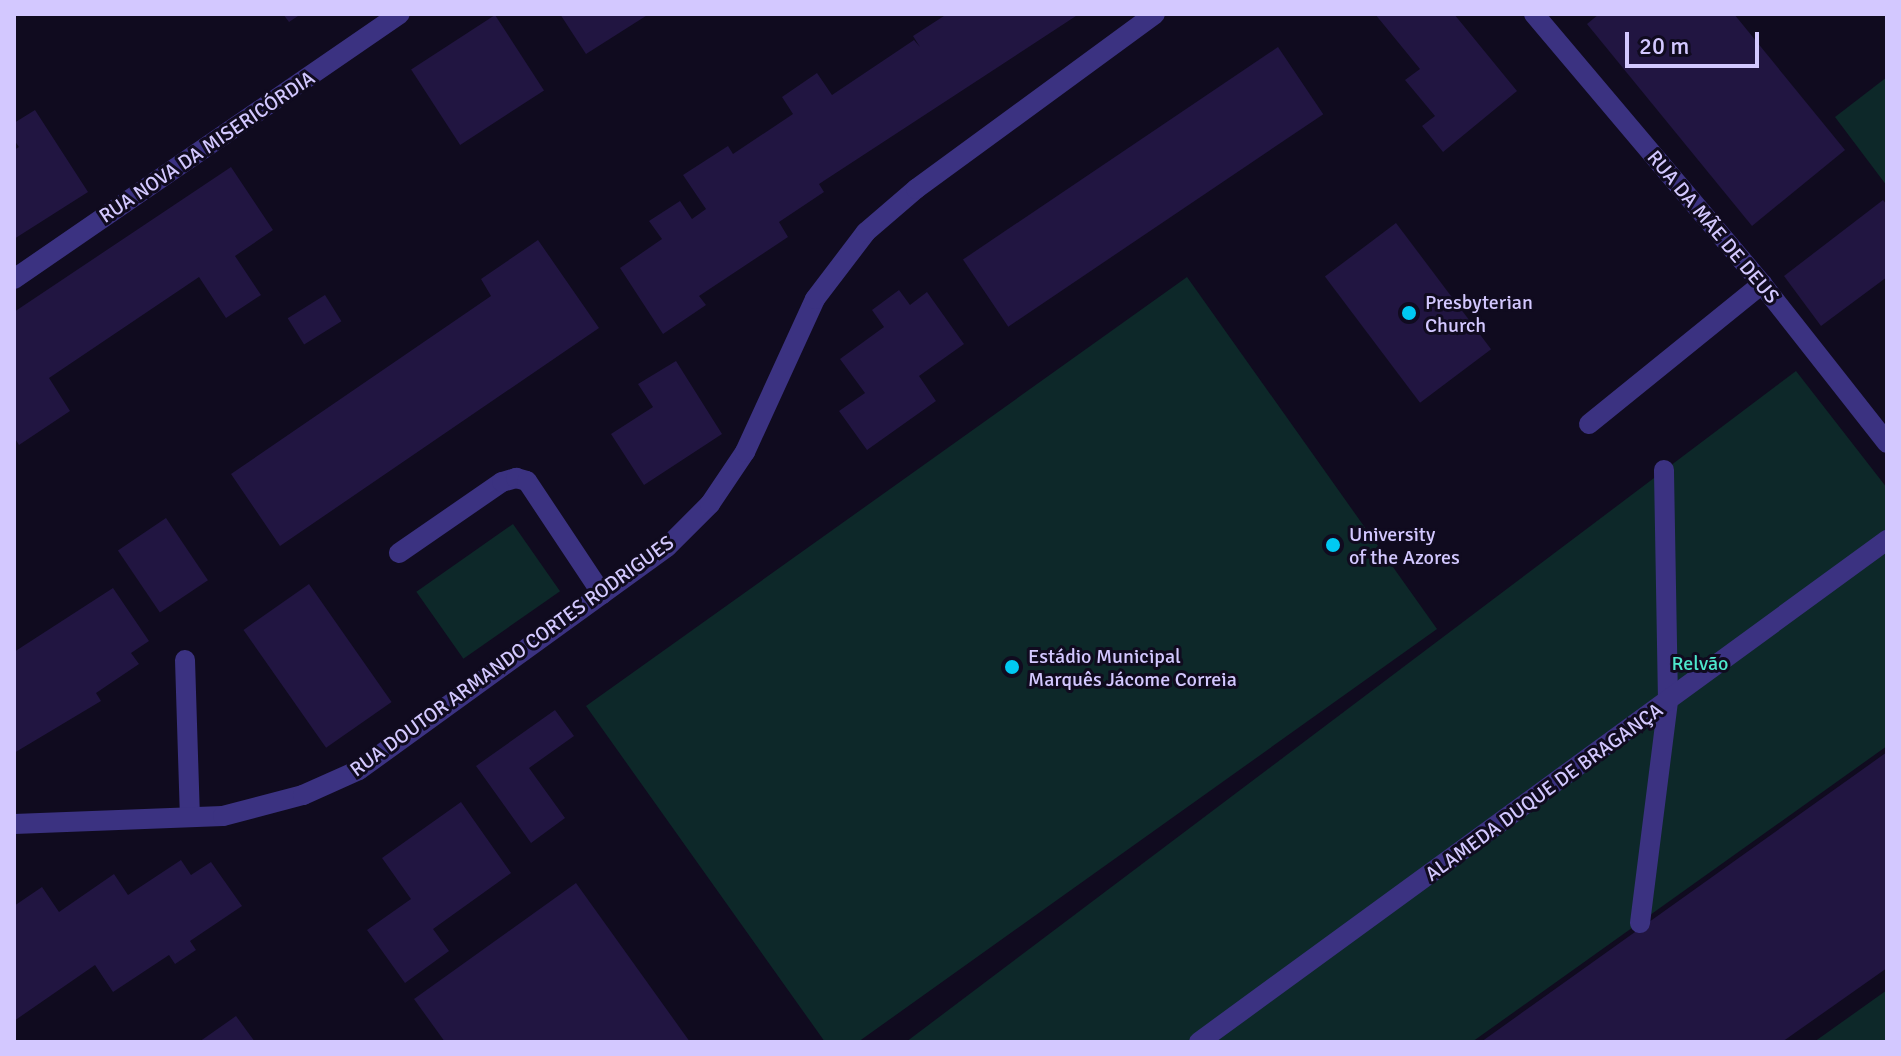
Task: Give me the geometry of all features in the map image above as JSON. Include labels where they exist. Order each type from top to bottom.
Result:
[{"type":"street","name":"RUA NOVA DA MISERICÓRDIA","points":[[14,279],[400,14]]},
{"type":"street","name":"RUA DOUTOR ARMANDO CORTES RODRIGUES","points":[[14,824],[223,816],[303,795],[359,770],[667,547],[710,504],[745,452],[815,299],[866,232],[916,189],[1155,14]]},
{"type":"street","name":"RUA DA MÃE DE DEUS","points":[[1534,14],[1762,284],[1887,443]]},
{"type":"street","points":[[1589,424],[1762,284]]},
{"type":"street","points":[[1640,923],[1668,701],[1664,470]]},
{"type":"street","points":[[399,553],[502,482],[516,478],[527,481],[602,594]]},
{"type":"street","name":"ALAMEDA DUQUE DE BRAGANÇA","points":[[1210,1038],[1887,540]]},
{"type":"street","points":[[185,660],[190,817]]},
{"type":"green space","points":[[1887,77],[1887,186],[1835,117]]},
{"type":"green space","name":"Estádio Municipal Marquês Jácome Correia","points":[[1187,277],[1437,629],[858,1042],[825,1042],[586,706]]},
{"type":"green space","name":"Relvão","points":[[1796,371],[1887,488],[1887,746],[1472,1042],[906,1042]]},
{"type":"green space","points":[[513,524],[560,591],[463,659],[416,592]]},
{"type":"green space","points":[[1887,990],[1887,1042],[1814,1042]]},
{"type":"building","points":[[283,14],[301,14],[289,22]]},
{"type":"building","points":[[560,14],[649,14],[586,54]]},
{"type":"building","points":[[947,14],[1079,14],[819,184],[824,192],[779,222],[788,237],[699,296],[706,305],[663,334],[620,268],[662,239],[649,221],[680,201],[692,219],[706,209],[683,175],[728,146],[733,154],[793,114],[782,97],[817,73],[832,95],[914,40],[920,47],[913,36]]},
{"type":"building","points":[[1375,14],[1454,14],[1517,91],[1443,152],[1422,126],[1435,116],[1405,80],[1420,69]]},
{"type":"building","points":[[1599,14],[1734,14],[1845,150],[1752,226],[1587,24]]},
{"type":"building","points":[[495,15],[544,90],[460,145],[411,69]]},
{"type":"building","points":[[1278,47],[1323,114],[1008,327],[963,259]]},
{"type":"building","points":[[35,110],[88,192],[14,239],[14,150],[19,147],[14,140],[14,123]]},
{"type":"building","points":[[231,167],[273,230],[235,256],[261,295],[226,318],[199,277],[49,378],[70,411],[19,445],[14,437],[14,312]]},
{"type":"building","points":[[1883,200],[1887,205],[1887,277],[1821,326],[1784,276]]},
{"type":"building","name":"Presbyterian Church","points":[[1396,223],[1491,349],[1420,403],[1325,277]]},
{"type":"building","points":[[538,240],[599,328],[280,546],[231,474],[491,296],[481,279]]},
{"type":"building","points":[[899,290],[910,305],[927,292],[964,344],[919,376],[936,401],[867,450],[839,411],[865,393],[840,359],[884,327],[872,310]]},
{"type":"building","points":[[325,295],[341,321],[304,345],[288,318]]},
{"type":"building","points":[[676,361],[722,434],[644,485],[611,434],[653,407],[638,384]]},
{"type":"building","points":[[166,518],[208,580],[160,613],[118,550]]},
{"type":"building","points":[[309,584],[392,702],[326,748],[243,630]]},
{"type":"building","points":[[113,588],[149,641],[131,653],[139,664],[96,693],[101,701],[14,753],[14,652]]},
{"type":"building","points":[[555,710],[574,736],[529,768],[565,818],[531,843],[476,766]]},
{"type":"building","points":[[1887,752],[1887,968],[1782,1042],[1481,1042]]},
{"type":"building","points":[[461,802],[511,873],[433,929],[449,951],[405,983],[367,930],[411,899],[382,858]]},
{"type":"building","points":[[181,860],[191,875],[211,862],[242,906],[190,941],[196,950],[175,964],[169,955],[113,992],[95,965],[14,1021],[14,906],[42,887],[59,912],[114,874],[128,895]]},
{"type":"building","points":[[576,883],[690,1042],[445,1042],[414,999]]},
{"type":"building","points":[[236,1016],[255,1042],[199,1042]]},
{"type":"place","name":"Presbyterian Church","points":[[1409,313]]},
{"type":"place","name":"University of the Azores","points":[[1333,545]]},
{"type":"place","name":"Estádio Municipal Marquês Jácome Correia","points":[[1012,667]]}]
